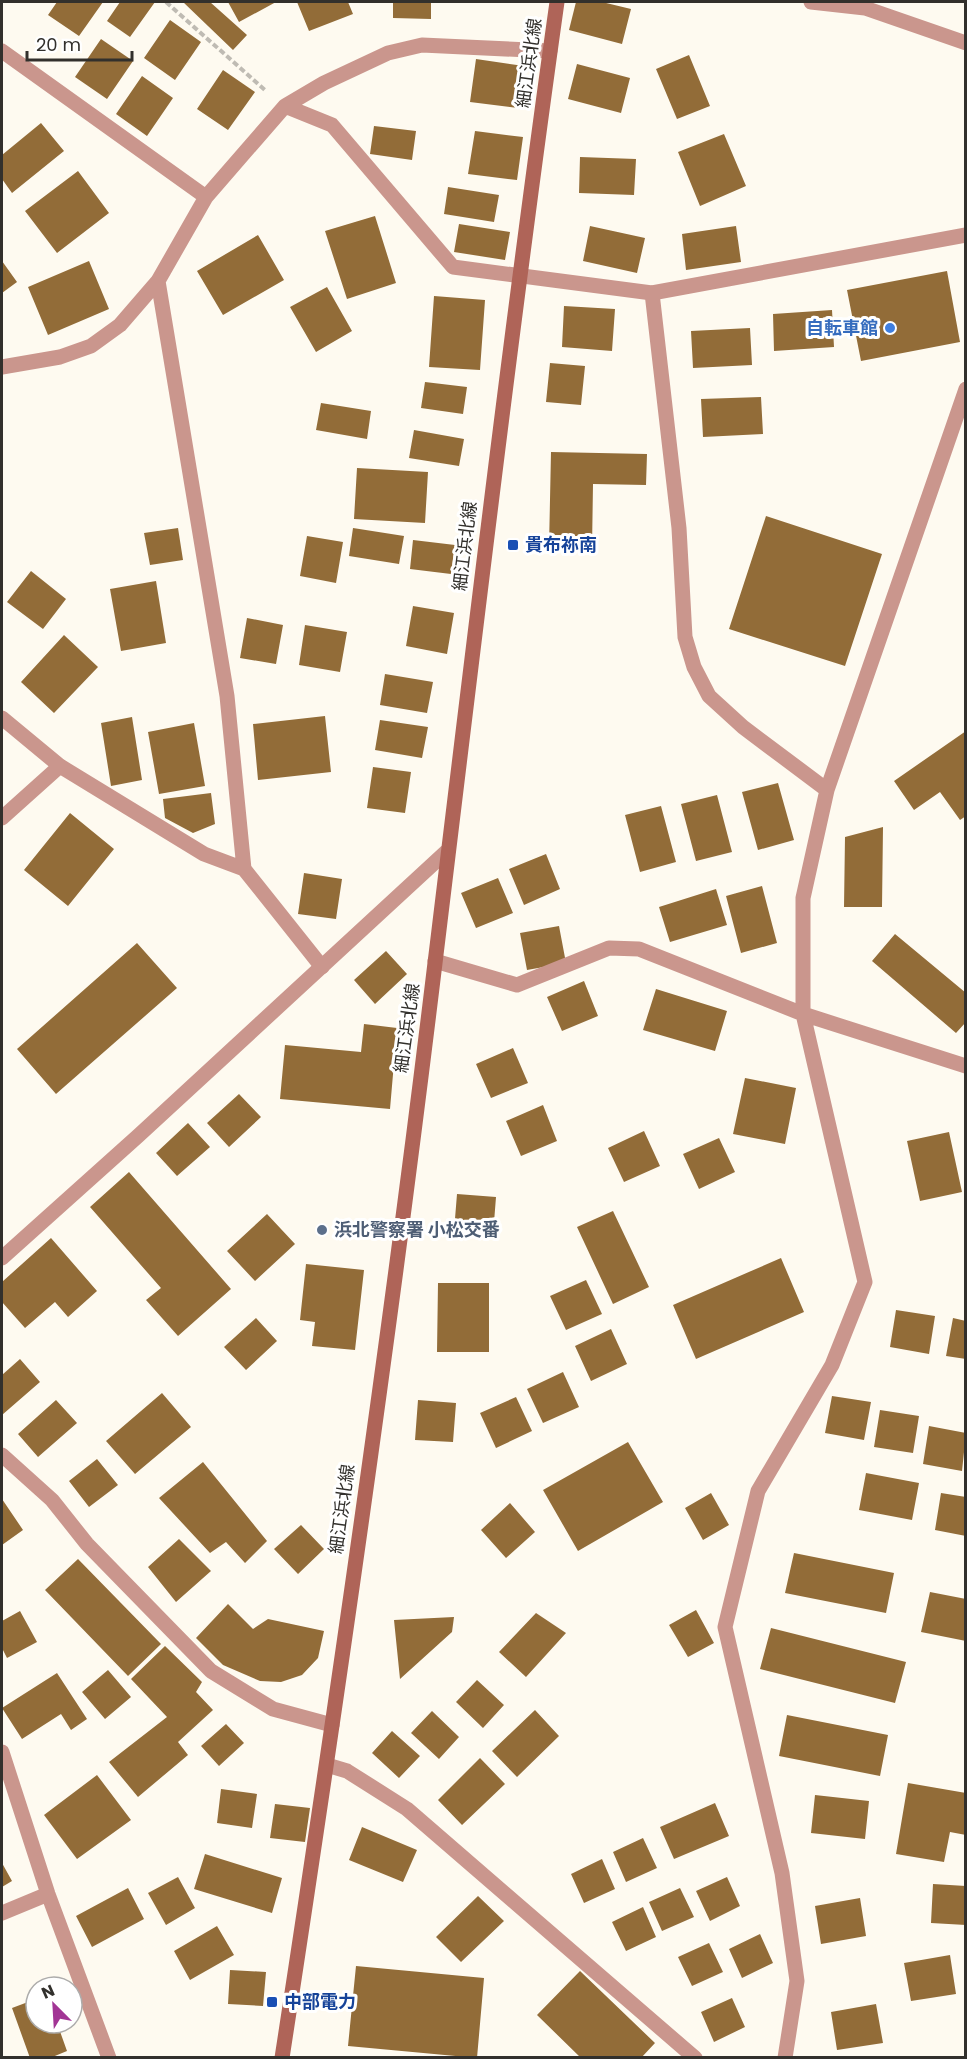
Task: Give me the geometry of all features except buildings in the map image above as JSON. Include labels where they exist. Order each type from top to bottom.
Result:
[{"type":"main road","name":"細江浜北線","points":[[282,2058],[327,1765],[435,961],[446,852],[519,274],[557,2]]},
{"type":"street","points":[[811,2],[865,8],[966,43]]},
{"type":"street","points":[[2,367],[60,357],[91,346],[120,325],[158,281],[206,197],[285,106],[324,83],[388,53],[422,45],[550,51]]},
{"type":"street","points":[[2,51],[206,197]]},
{"type":"street","points":[[285,106],[332,125],[453,267],[652,293],[966,235]]},
{"type":"street","points":[[158,281],[227,696],[244,869]]},
{"type":"street","points":[[652,293],[680,528],[685,637],[694,667],[709,696],[743,727],[827,790]]},
{"type":"street","points":[[785,2058],[797,1981],[782,1873],[725,1627],[758,1491],[832,1365],[865,1282],[803,1014],[803,898],[827,790],[966,388]]},
{"type":"street","points":[[2,718],[60,766],[204,854],[244,869],[322,967]]},
{"type":"street","points":[[2,818],[60,766]]},
{"type":"street","points":[[2,1258],[446,852]]},
{"type":"street","points":[[435,961],[516,985],[609,948],[639,949],[803,1014],[966,1066]]},
{"type":"street","points":[[2,1455],[52,1500],[87,1544],[211,1671],[273,1708],[332,1725]]},
{"type":"street","points":[[2,1752],[48,1894],[110,2058]]},
{"type":"street","points":[[327,1765],[347,1771],[407,1809],[695,2058]]},
{"type":"street","points":[[2,1913],[48,1894]]},
{"type":"path","points":[[166,2],[226,58],[285,106]]},
{"type":"place","name":"自転車館","points":[[890,328]]},
{"type":"place","name":"貴布祢南","points":[[513,545]]},
{"type":"place","name":"浜北警察署 小松交番","points":[[322,1230]]},
{"type":"place","name":"中部電力","points":[[272,2002]]}]
